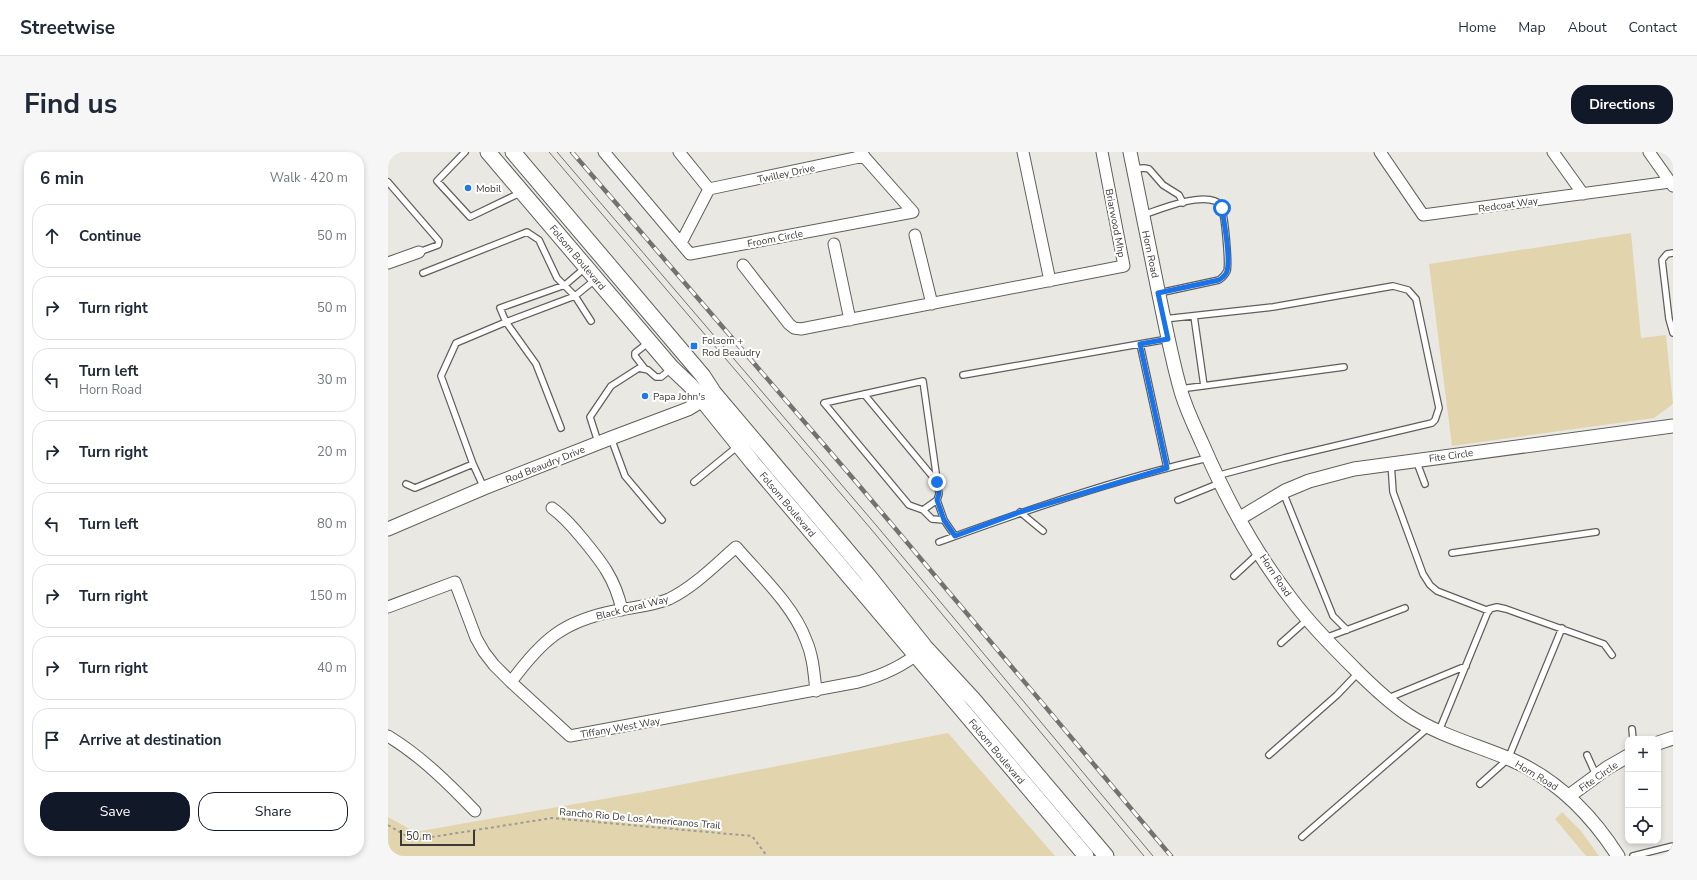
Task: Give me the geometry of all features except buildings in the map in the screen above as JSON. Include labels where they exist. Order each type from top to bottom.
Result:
[{"type":"main road","name":"Folsom Boulevard","points":[[488,152],[672,368],[691,386],[708,397],[838,538],[921,651],[1086,856]]},
{"type":"main road","name":"Folsom Boulevard","points":[[513,152],[703,376],[708,397],[738,445],[921,651],[973,699],[1106,856]]},
{"type":"main road","points":[[522,192],[532,194],[541,199],[566,227],[578,230]]},
{"type":"street","name":"Froom Circle","points":[[604,152],[690,254],[913,212],[862,154]]},
{"type":"street","points":[[679,152],[709,189],[681,243]]},
{"type":"street","points":[[1023,152],[1050,281]]},
{"type":"street","name":"Briarwood Mhp","points":[[743,265],[789,324],[794,328],[800,329],[1124,266],[1102,152]]},
{"type":"street","name":"Horn Road","points":[[1130,152],[1158,293],[1180,389],[1218,480],[1260,552],[1289,596],[1325,638],[1386,699],[1407,714],[1434,730],[1508,759],[1532,770],[1553,783],[1569,796],[1592,819],[1618,856]]},
{"type":"street","name":"Redcoat Way","points":[[1380,152],[1424,215],[1671,184]]},
{"type":"street","points":[[1553,152],[1583,194]]},
{"type":"street","points":[[1649,152],[1671,184]]},
{"type":"street","name":"Twilley Drive","points":[[709,189],[862,154]]},
{"type":"street","points":[[915,235],[932,304]]},
{"type":"street","points":[[834,244],[850,320]]},
{"type":"street","points":[[388,263],[419,252]]},
{"type":"street","name":"Rod Beaudry Drive","points":[[388,529],[484,488],[688,409],[708,397]]},
{"type":"street","name":"Fite Circle","points":[[1240,518],[1283,492],[1309,481],[1354,468],[1673,426]]},
{"type":"street","points":[[552,508],[564,518],[602,562],[613,581],[622,610]]},
{"type":"street","name":"Black Coral Way","points":[[511,682],[536,650],[558,632],[576,622],[596,615],[654,603],[681,592],[693,584],[736,547],[795,617],[810,652],[816,690]]},
{"type":"street","name":"Tiffany West Way","points":[[388,607],[455,582],[476,638],[484,652],[494,665],[511,682],[570,736],[873,678],[908,662],[921,651]]},
{"type":"street","points":[[388,736],[424,762],[452,787],[475,811]]},
{"type":"street","points":[[1661,742],[1673,738]]},
{"type":"street","name":"Fite Circle","points":[[1569,796],[1596,776],[1625,758]]},
{"type":"lane","points":[[465,152],[437,181],[470,217],[522,192]]},
{"type":"lane","points":[[1133,169],[1144,168],[1149,170],[1162,184],[1179,195],[1183,204]]},
{"type":"lane","points":[[388,182],[439,241],[438,245],[419,252]]},
{"type":"lane","points":[[1143,215],[1208,199],[1217,202],[1222,208],[1227,254],[1227,271],[1224,276],[1219,280],[1158,293]]},
{"type":"lane","points":[[423,273],[527,232],[539,240],[557,278],[566,285],[575,296],[591,321]]},
{"type":"lane","points":[[1673,253],[1667,254],[1662,260],[1669,319],[1673,333]]},
{"type":"lane","points":[[561,428],[536,364],[506,322],[500,308],[566,285],[586,267]]},
{"type":"lane","points":[[484,488],[473,464],[442,376],[456,343],[575,296],[596,279]]},
{"type":"lane","points":[[1164,319],[1273,306],[1393,286],[1400,287],[1412,293],[1416,299],[1439,408],[1436,420],[1432,423],[1298,454],[1218,480],[1178,500]]},
{"type":"lane","points":[[1194,316],[1204,386]]},
{"type":"lane","points":[[963,375],[1168,339]]},
{"type":"lane","points":[[650,341],[635,353],[635,356],[646,369],[656,377],[661,377],[672,368]]},
{"type":"lane","points":[[1140,344],[1167,468]]},
{"type":"lane","points":[[1180,389],[1344,367]]},
{"type":"lane","points":[[598,443],[590,417],[611,386],[639,368],[646,369]]},
{"type":"lane","points":[[923,510],[937,500],[939,494],[923,381],[824,403],[909,505],[923,510],[932,519],[944,520]]},
{"type":"lane","points":[[864,394],[937,482]]},
{"type":"lane","points":[[611,438],[625,476],[662,520]]},
{"type":"lane","points":[[694,482],[738,445]]},
{"type":"lane","points":[[938,542],[1020,512],[1167,468],[1208,458]]},
{"type":"lane","points":[[1416,460],[1425,484]]},
{"type":"lane","points":[[1391,463],[1393,492],[1423,574],[1430,585],[1448,596],[1489,611]]},
{"type":"lane","points":[[406,484],[415,488],[473,464]]},
{"type":"lane","points":[[1283,492],[1333,616],[1347,630]]},
{"type":"lane","points":[[937,500],[944,520],[955,536]]},
{"type":"lane","points":[[1020,512],[1043,531]]},
{"type":"lane","points":[[1452,553],[1596,532]]},
{"type":"lane","points":[[1234,576],[1260,552]]},
{"type":"lane","points":[[1302,837],[1434,730],[1466,666],[1489,609],[1497,607],[1506,609],[1562,628],[1604,644],[1612,655]]},
{"type":"lane","points":[[1325,638],[1405,608]]},
{"type":"lane","points":[[1280,643],[1308,619]]},
{"type":"lane","points":[[1480,784],[1508,759],[1562,628]]},
{"type":"lane","points":[[1386,699],[1466,666]]},
{"type":"lane","points":[[1269,755],[1337,695],[1358,672]]},
{"type":"lane","points":[[1632,729],[1633,736]]},
{"type":"lane","points":[[1587,756],[1596,776]]},
{"type":"lane","points":[[1633,856],[1673,846]]},
{"type":"path","name":"Rancho Rio De Los Americanos Trail","points":[[388,825],[413,840],[552,818],[752,836],[767,856]]},
{"type":"shaded area","points":[[1631,233],[1641,338],[1666,335],[1673,404],[1654,418],[1452,446],[1429,264]]},
{"type":"shaded area","points":[[948,733],[1055,856],[388,856],[388,817],[415,832],[643,792]]},
{"type":"shaded area","points":[[1562,812],[1581,831],[1599,856],[1586,856],[1555,819]]},
{"type":"tram line","points":[[549,152],[871,529],[1144,856]]},
{"type":"tram line","points":[[557,152],[876,525],[1153,856]]},
{"type":"railway","points":[[572,152],[857,483],[1171,856]]},
{"type":"place","name":"Mobil","points":[[468,188]]},
{"type":"place","name":"Folsom + Rod Beaudry","points":[[694,346]]},
{"type":"place","name":"Papa John's","points":[[645,396]]},
{"type":"route","points":[[937,482],[939,494],[937,500],[944,520],[955,536],[1020,512],[1167,468],[1140,344],[1168,339],[1158,293],[1219,280],[1224,276],[1227,271],[1227,254],[1222,208]]}]
